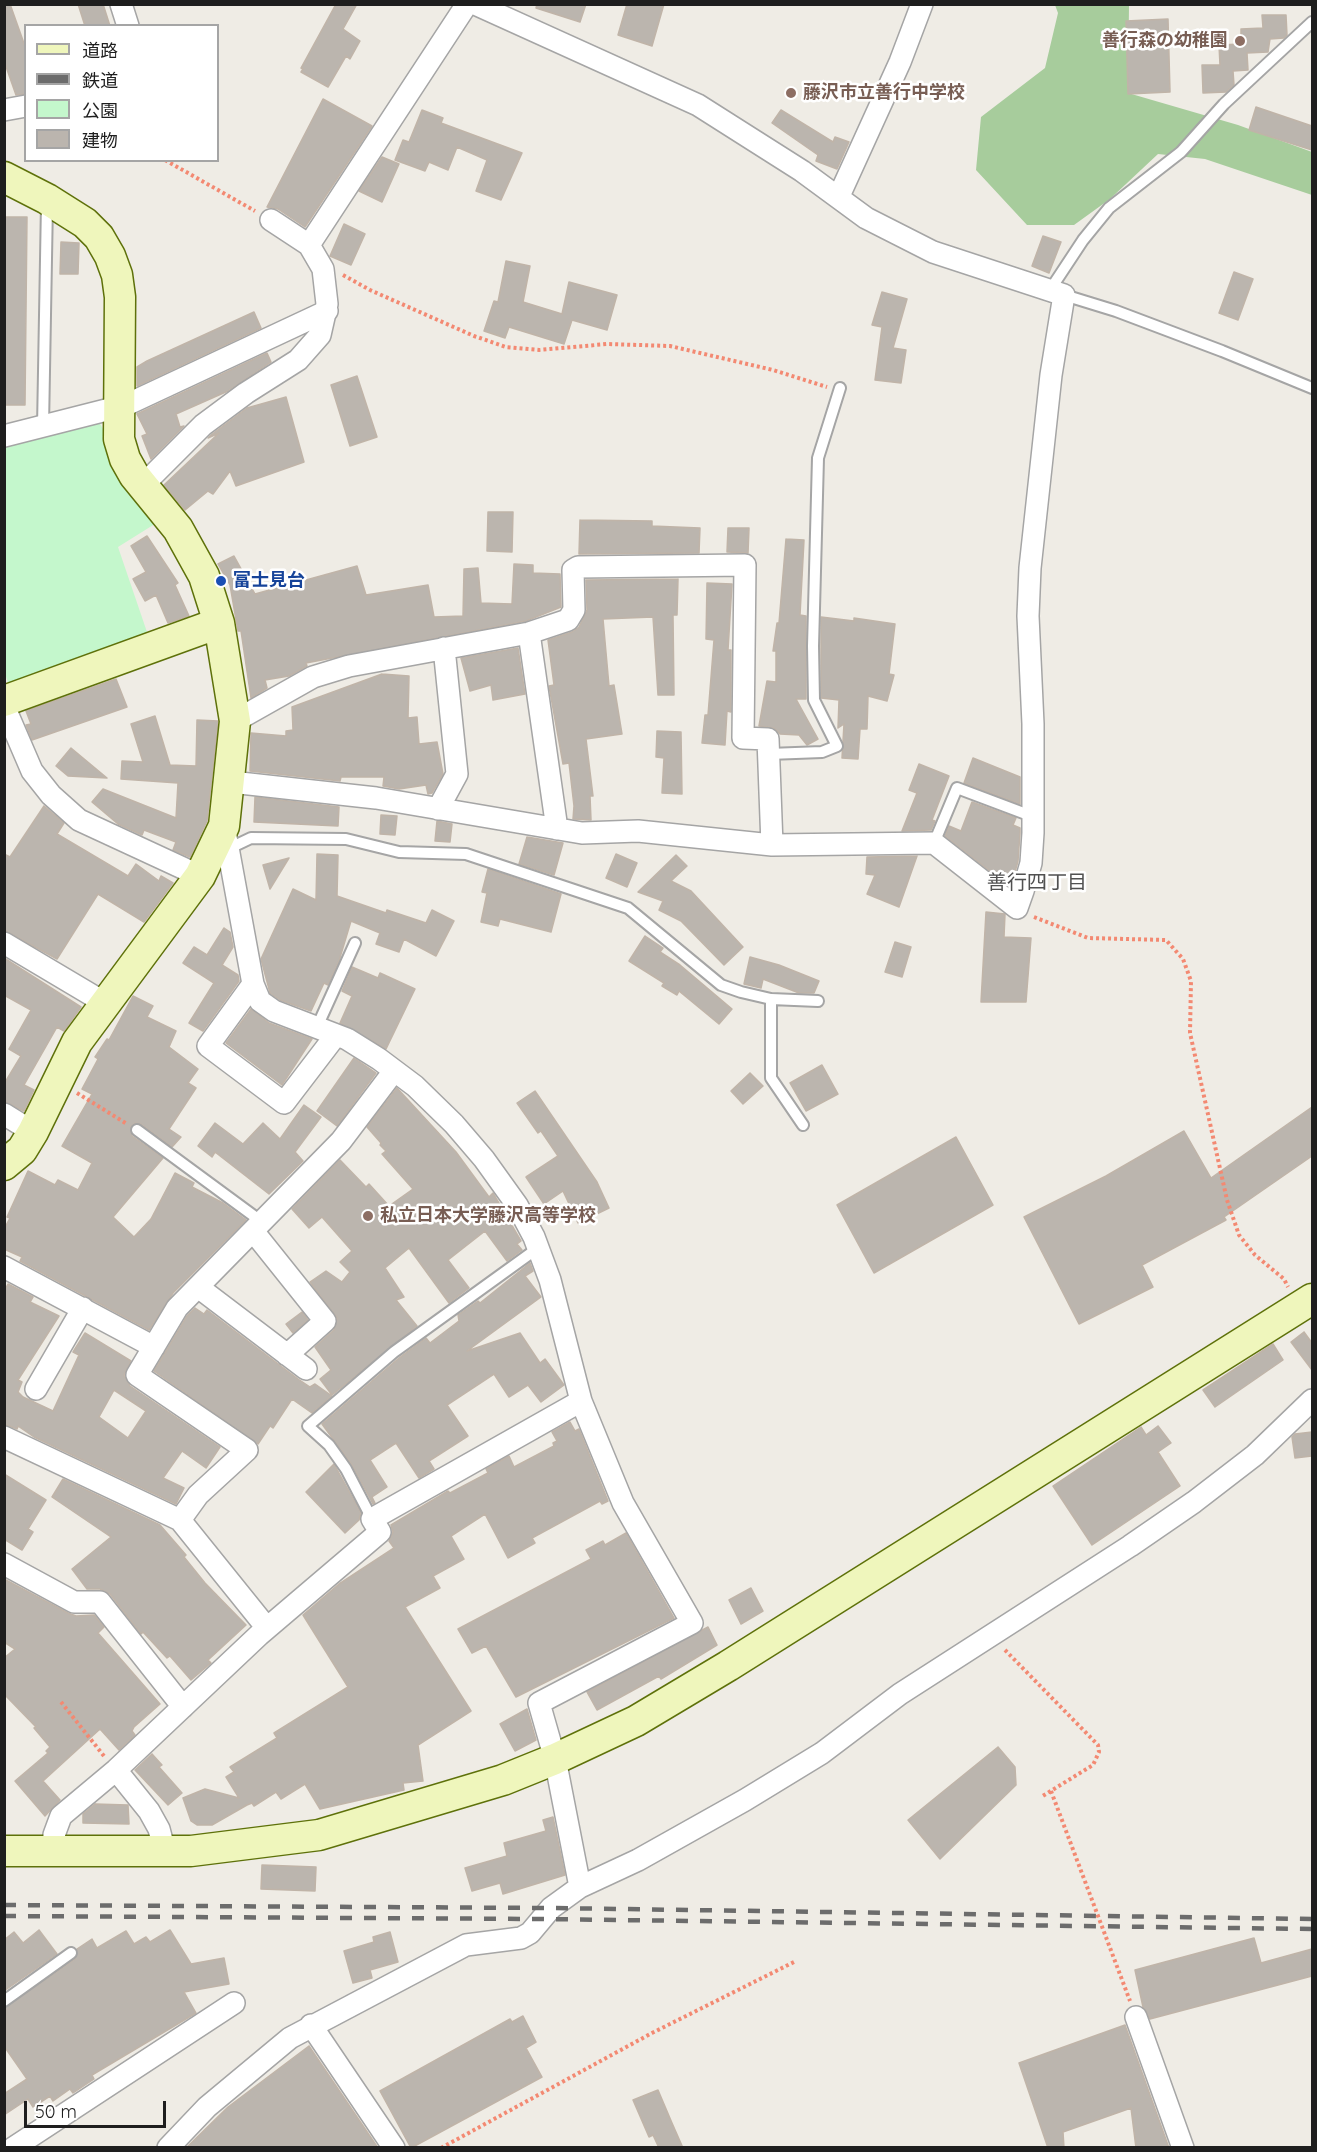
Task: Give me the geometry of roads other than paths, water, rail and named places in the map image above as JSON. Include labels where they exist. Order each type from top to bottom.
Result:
[{"type":"street","points":[[121,4],[127,24]]},
{"type":"street","points":[[309,245],[467,4]]},
{"type":"street","points":[[231,782],[376,798],[582,833],[638,831],[772,845],[934,843],[1017,908],[1030,863],[1034,817],[1028,616],[1030,568],[1051,375],[1057,292],[933,252],[866,218],[839,196],[698,105],[475,4]]},
{"type":"street","points":[[839,196],[900,62],[922,4]]},
{"type":"street","points":[[4,110],[24,106]]},
{"type":"street","points":[[4,177],[47,199],[85,223],[99,237],[117,275],[120,297],[117,407],[119,439],[125,459],[142,486],[178,529],[204,576],[219,623],[236,721],[227,837],[253,984],[260,1001],[274,1011],[327,1031],[379,1059],[454,1124],[484,1159],[517,1205],[538,1248],[550,1280],[581,1401],[623,1503],[692,1623],[539,1703],[555,1759],[580,1887]]},
{"type":"street","points":[[142,486],[184,442],[223,409],[298,360],[320,335],[327,311],[323,268],[309,245],[271,220]]},
{"type":"street","points":[[4,436],[126,405],[327,311]]},
{"type":"street","points":[[236,721],[313,677],[350,666],[529,633],[568,620],[574,610],[573,570],[578,567],[745,565],[743,738],[768,739],[772,845]]},
{"type":"street","points":[[200,876],[79,820],[51,795],[32,771],[4,704],[219,623]]},
{"type":"street","points":[[529,633],[557,829]]},
{"type":"street","points":[[438,809],[457,774],[444,648]]},
{"type":"street","points":[[4,1165],[22,1150],[33,1132],[56,1080],[77,1042],[227,837]]},
{"type":"street","points":[[4,943],[105,1003]]},
{"type":"street","points":[[253,984],[208,1046],[284,1103],[327,1031]]},
{"type":"street","points":[[180,1520],[198,1495],[247,1450],[137,1375],[177,1308],[341,1141],[394,1071]]},
{"type":"street","points":[[4,1114],[33,1132]]},
{"type":"street","points":[[257,1227],[325,1321],[287,1355]]},
{"type":"street","points":[[4,1267],[154,1347]]},
{"type":"street","points":[[198,1287],[306,1369]]},
{"type":"street","points":[[8,1855],[53,1851],[165,1851],[254,1845],[319,1835],[503,1780],[555,1759],[636,1721],[728,1666],[1306,1303]]},
{"type":"street","points":[[36,1389],[83,1308]]},
{"type":"street","points":[[168,2148],[207,2107],[290,2038],[311,2025],[466,1945],[521,1938],[530,1933],[551,1908],[580,1887],[638,1860],[785,1777],[989,1635],[1130,1546],[1194,1502],[1255,1455],[1312,1400]]},
{"type":"street","points":[[53,1851],[54,1835],[61,1816],[116,1770],[267,1628],[380,1532],[372,1519],[581,1401]]},
{"type":"street","points":[[4,1437],[180,1520],[267,1628]]},
{"type":"street","points":[[4,1564],[74,1602],[100,1602],[183,1707]]},
{"type":"street","points":[[116,1770],[149,1811],[159,1829],[165,1851]]},
{"type":"street","points":[[13,2148],[234,2003]]},
{"type":"street","points":[[1136,2017],[1183,2148]]},
{"type":"street","points":[[311,2025],[394,2148]]},
{"type":"lane","points":[[1312,22],[1224,104],[1181,152],[1109,208],[1083,240],[1057,292],[1116,311],[1312,388]]},
{"type":"lane","points":[[43,427],[47,199]]},
{"type":"lane","points":[[769,754],[822,752],[837,746],[814,700],[813,646],[819,458],[840,388]]},
{"type":"lane","points":[[934,843],[957,788],[1034,817]]},
{"type":"lane","points":[[227,837],[346,839],[399,852],[466,854],[628,908],[721,985],[771,999],[818,1001]]},
{"type":"lane","points":[[327,1031],[355,943]]},
{"type":"lane","points":[[771,999],[771,1078],[803,1125]]},
{"type":"lane","points":[[136,1130],[257,1227]]},
{"type":"lane","points":[[372,1519],[346,1468],[328,1445],[308,1426],[393,1352],[538,1248]]},
{"type":"lane","points":[[4,2001],[71,1953]]},
{"type":"railway","points":[[4,1905],[551,1908],[1312,1919]]},
{"type":"railway","points":[[4,1916],[541,1919],[1312,1929]]},
{"type":"place","name":"善行森の幼稚園","points":[[1240,41]]},
{"type":"place","name":"藤沢市立善行中学校","points":[[791,93]]},
{"type":"place","name":"富士見台","points":[[221,581]]},
{"type":"place","name":"私立日本大学藤沢高等学校","points":[[368,1216]]},
{"type":"district","name":"善行四丁目","points":[[1037,883]]}]
